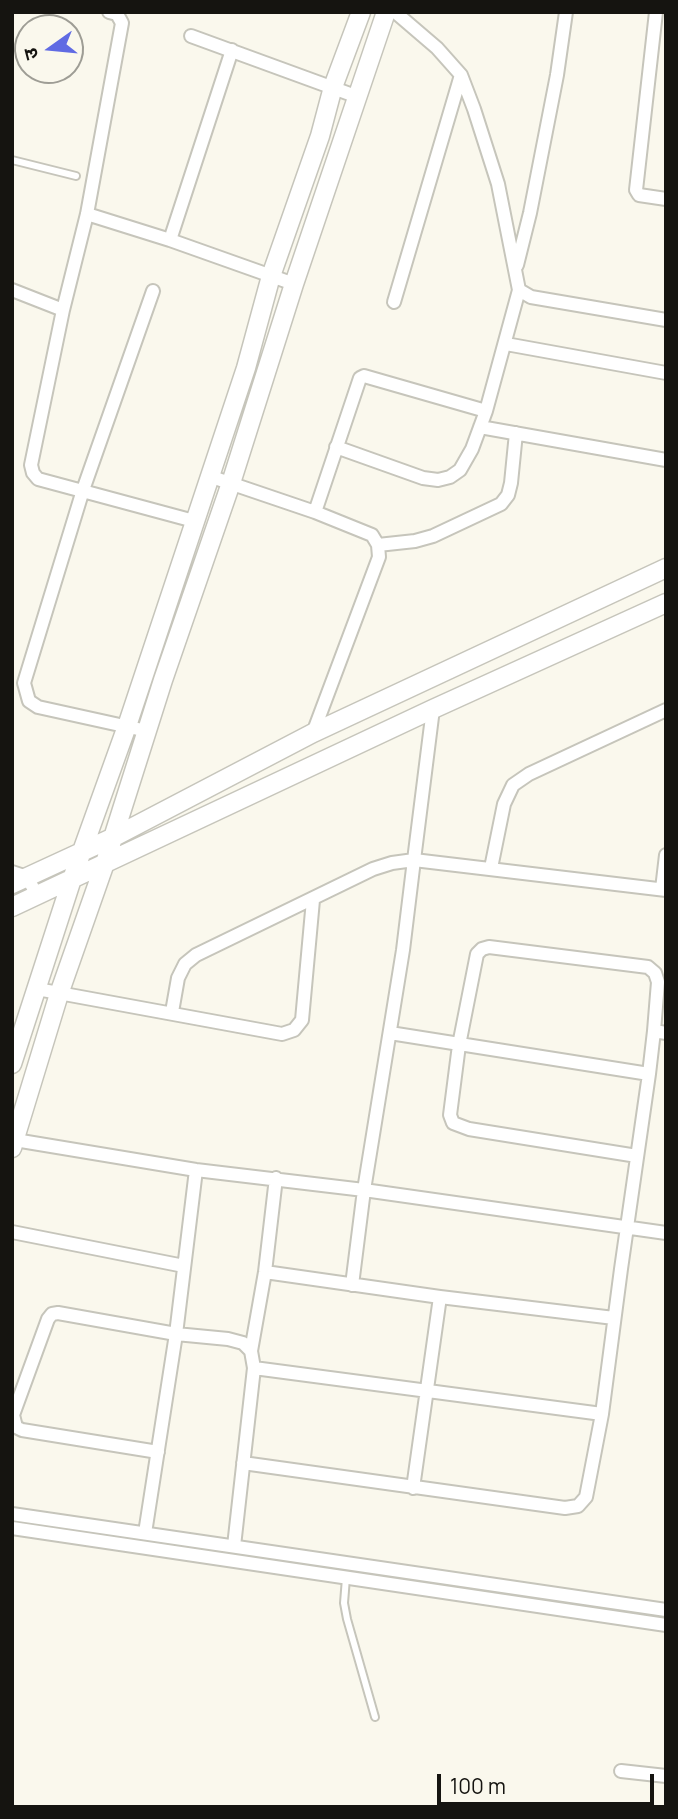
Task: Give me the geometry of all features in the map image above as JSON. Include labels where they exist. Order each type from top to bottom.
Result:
[{"type":"street","points":[[109,12],[117,14],[122,23],[87,214],[63,310],[31,466],[38,479],[194,522]]},
{"type":"street","points":[[12,1064],[81,851],[127,726],[246,368],[271,276],[360,12]]},
{"type":"street","points":[[386,12],[293,284],[231,483],[114,837],[59,994],[13,1144],[666,1233]]},
{"type":"street","points":[[336,447],[423,478],[438,480],[450,477],[460,470],[472,449],[486,411],[519,290],[498,184],[461,75],[437,48],[395,12]]},
{"type":"street","points":[[516,269],[530,213],[557,75],[566,12]]},
{"type":"street","points":[[656,12],[636,190],[639,195],[666,199]]},
{"type":"street","points":[[191,36],[358,97]]},
{"type":"street","points":[[170,240],[232,50]]},
{"type":"street","points":[[394,302],[461,75]]},
{"type":"street","points":[[87,214],[293,284]]},
{"type":"street","points":[[12,290],[63,310]]},
{"type":"street","points":[[519,290],[531,297],[666,320]]},
{"type":"street","points":[[147,731],[38,707],[29,701],[24,683],[83,490],[153,291]]},
{"type":"street","points":[[506,344],[666,373]]},
{"type":"street","points":[[315,512],[358,380],[364,376],[486,411]]},
{"type":"street","points":[[480,427],[666,460]]},
{"type":"street","points":[[378,545],[433,536],[500,504],[508,495],[511,483],[516,433]]},
{"type":"street","points":[[209,476],[315,512],[372,535],[378,545],[379,557],[313,733]]},
{"type":"street","points":[[37,895],[17,878],[114,837],[313,733],[666,568]]},
{"type":"street","points":[[12,907],[666,603]]},
{"type":"street","points":[[352,1284],[364,1190],[390,1033],[433,709]]},
{"type":"street","points":[[491,868],[505,804],[513,785],[528,774],[666,710]]},
{"type":"street","points":[[172,1012],[178,978],[185,964],[196,955],[373,869],[414,860],[664,890],[666,855]]},
{"type":"street","points":[[37,989],[282,1034],[294,1030],[302,1020],[313,900]]},
{"type":"street","points":[[243,1463],[565,1508],[578,1506],[586,1497],[603,1414],[649,1074],[660,1032],[658,982],[655,973],[648,967],[482,948],[477,954],[459,1045],[450,1115],[453,1123],[458,1127],[637,1156]]},
{"type":"street","points":[[390,1033],[649,1074]]},
{"type":"street","points":[[145,1533],[176,1334],[196,1170]]},
{"type":"street","points":[[234,1546],[254,1368],[251,1351],[265,1272],[276,1178]]},
{"type":"street","points":[[12,1232],[184,1266]]},
{"type":"street","points":[[265,1272],[614,1318]]},
{"type":"street","points":[[413,1488],[440,1297]]},
{"type":"street","points":[[158,1452],[16,1427],[13,1415],[52,1314],[176,1334],[228,1339],[243,1343],[251,1351]]},
{"type":"street","points":[[254,1368],[603,1414]]},
{"type":"street","points":[[12,1514],[665,1607]]},
{"type":"street","points":[[12,1528],[666,1625]]},
{"type":"street","points":[[621,1771],[666,1776]]},
{"type":"lane","points":[[12,160],[75,176]]},
{"type":"lane","points":[[346,1578],[344,1603],[347,1619],[374,1717]]}]
